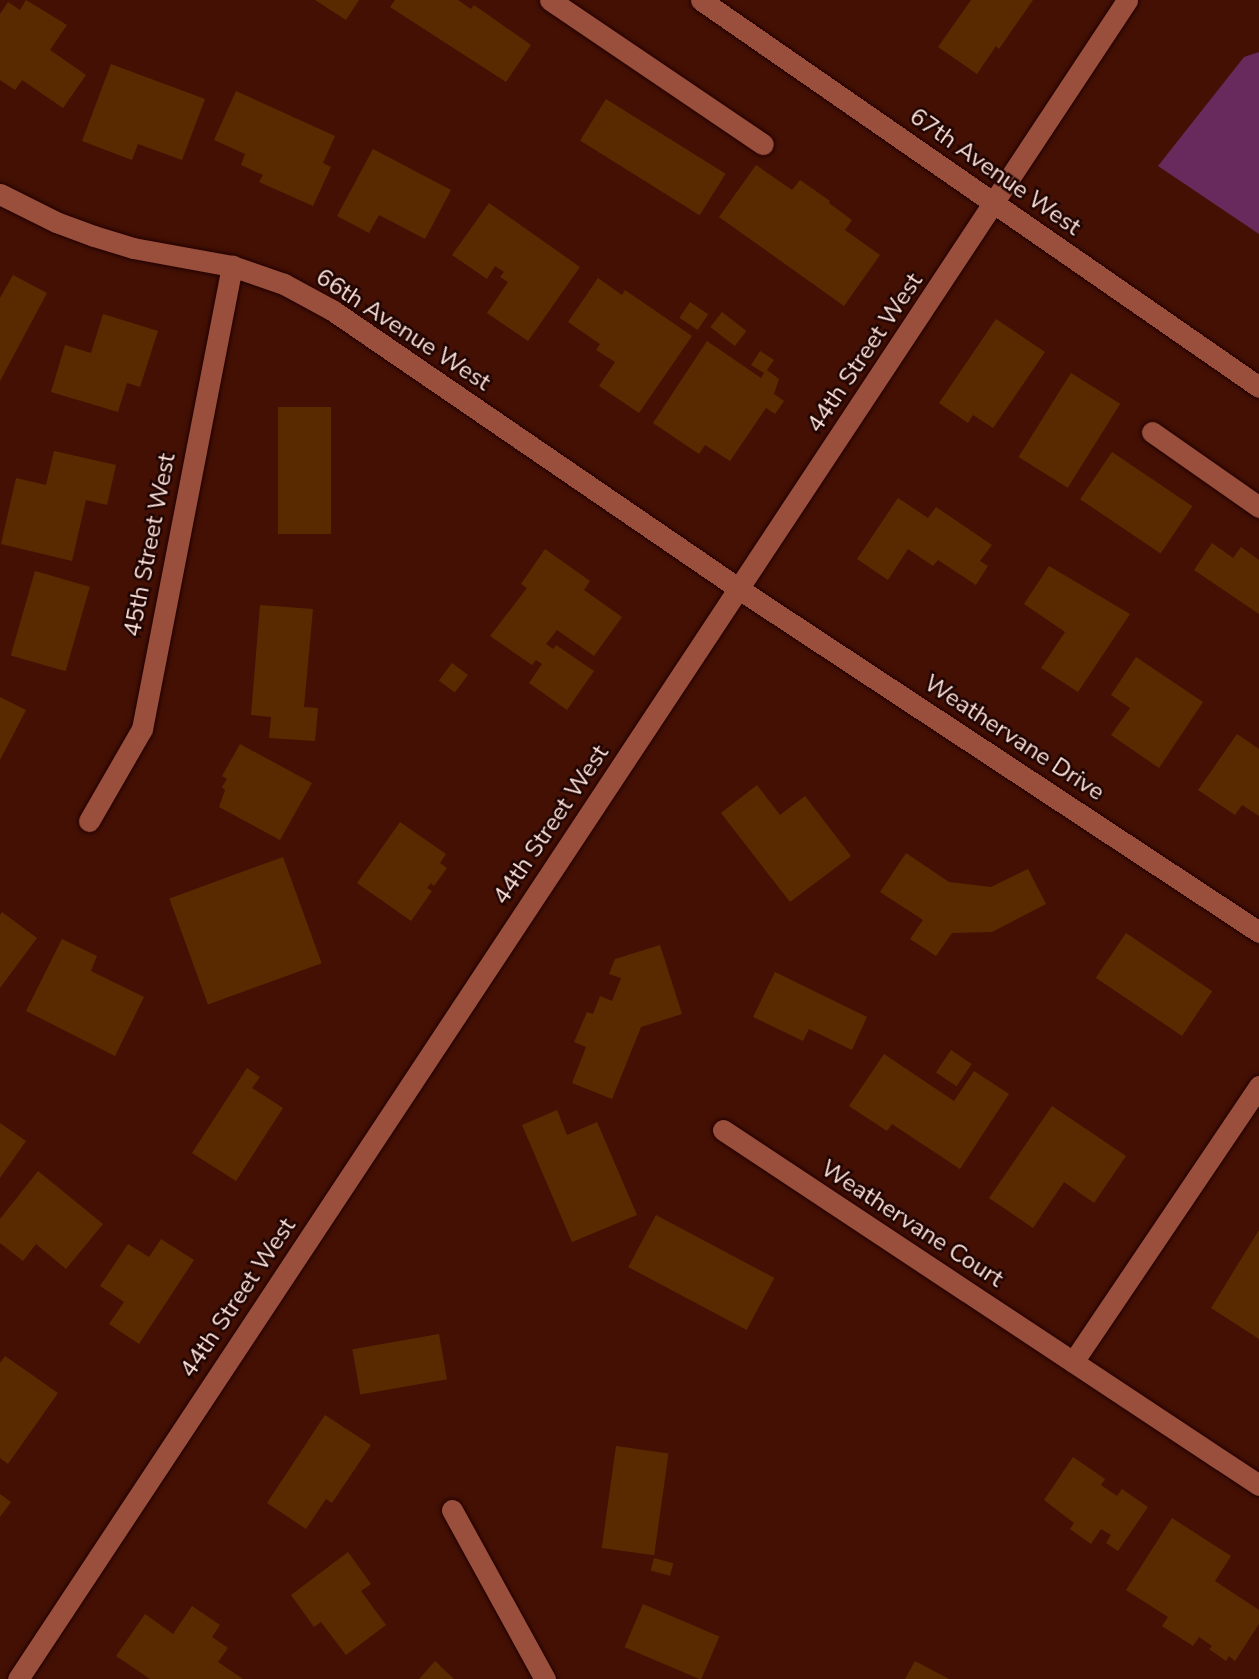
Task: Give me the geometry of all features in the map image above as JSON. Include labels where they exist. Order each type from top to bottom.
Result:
[{"type":"street","points":[[550,0],[763,144]]},
{"type":"street","name":"67th Avenue West","points":[[701,0],[1259,387]]},
{"type":"street","name":"44th Street West","points":[[18,1679],[995,204],[1127,0]]},
{"type":"street","name":"66th Avenue West","points":[[0,194],[56,222],[94,236],[147,251],[232,266],[284,284],[332,310],[739,589]]},
{"type":"street","name":"45th Street West","points":[[89,821],[142,729],[232,266]]},
{"type":"street","points":[[1152,432],[1259,506]]},
{"type":"street","name":"Weathervane Drive","points":[[739,589],[1259,932]]},
{"type":"street","points":[[1073,1362],[1259,1086]]},
{"type":"street","name":"Weathervane Court","points":[[723,1130],[1259,1485]]},
{"type":"street","points":[[452,1510],[545,1679]]},
{"type":"shaded area","points":[[1259,52],[1259,234],[1158,166],[1244,57]]},
{"type":"building","points":[[26,0],[67,25],[50,50],[86,75],[63,108],[22,80],[15,90],[0,80],[0,14],[8,2],[20,10]]},
{"type":"building","points":[[315,0],[359,0],[346,20]]},
{"type":"building","points":[[395,0],[458,0],[471,9],[474,5],[531,45],[506,82],[390,7]]},
{"type":"building","points":[[971,0],[1033,0],[999,49],[996,46],[977,74],[938,47]]},
{"type":"building","points":[[111,64],[205,99],[182,160],[138,144],[132,160],[82,141]]},
{"type":"building","points":[[236,91],[335,136],[323,163],[331,167],[313,206],[259,182],[263,175],[241,165],[245,154],[214,140]]},
{"type":"building","points":[[606,99],[726,174],[700,215],[580,141]]},
{"type":"building","points":[[373,149],[451,190],[425,239],[379,215],[369,233],[337,216]]},
{"type":"building","points":[[756,165],[792,190],[800,180],[830,201],[829,203],[852,220],[845,230],[880,255],[844,306],[719,217]]},
{"type":"building","points":[[489,203],[580,267],[528,341],[487,313],[508,282],[500,277],[504,272],[495,266],[487,279],[452,255]]},
{"type":"building","points":[[13,275],[47,293],[0,381],[0,298]]},
{"type":"building","points":[[598,278],[622,295],[625,290],[692,336],[639,413],[599,386],[615,362],[596,350],[600,344],[568,322]]},
{"type":"building","points":[[690,302],[708,314],[698,330],[679,318]]},
{"type":"building","points":[[722,312],[746,331],[735,346],[710,327]]},
{"type":"building","points":[[103,314],[158,331],[140,387],[127,383],[118,412],[51,392],[65,345],[91,353]]},
{"type":"building","points":[[996,319],[1045,352],[993,428],[973,415],[968,423],[939,403]]},
{"type":"building","points":[[707,341],[761,378],[764,373],[751,365],[760,351],[774,360],[767,370],[779,379],[774,394],[784,401],[775,414],[766,408],[730,461],[705,445],[699,454],[653,423]]},
{"type":"building","points":[[1071,373],[1120,404],[1068,488],[1019,457]]},
{"type":"building","points":[[278,407],[331,407],[331,534],[278,534]]},
{"type":"building","points":[[54,451],[116,465],[107,505],[86,500],[72,561],[1,544],[16,478],[46,485]]},
{"type":"building","points":[[1112,452],[1192,506],[1161,553],[1080,499]]},
{"type":"building","points":[[898,498],[928,518],[936,507],[992,545],[980,561],[988,566],[976,585],[938,560],[933,566],[908,549],[888,580],[857,559]]},
{"type":"building","points":[[1212,543],[1233,558],[1241,547],[1259,560],[1259,614],[1194,570]]},
{"type":"building","points":[[545,549],[590,581],[584,590],[622,617],[594,656],[557,630],[546,644],[553,649],[556,645],[594,671],[567,710],[529,683],[542,664],[536,660],[532,665],[490,636],[527,588],[521,584]]},
{"type":"building","points":[[1049,566],[1130,614],[1078,692],[1041,668],[1065,632],[1024,604]]},
{"type":"building","points":[[35,571],[90,587],[66,671],[11,656]]},
{"type":"building","points":[[260,605],[313,609],[304,707],[318,708],[315,741],[269,738],[271,717],[251,715]]},
{"type":"building","points":[[1136,657],[1203,702],[1159,768],[1111,735],[1130,708],[1111,695]]},
{"type":"building","points":[[452,663],[468,675],[455,693],[439,681]]},
{"type":"building","points":[[0,697],[26,710],[0,760]]},
{"type":"building","points":[[1237,734],[1259,749],[1259,816],[1242,805],[1235,815],[1198,790]]},
{"type":"building","points":[[240,744],[312,783],[280,840],[219,807],[225,790],[222,787],[227,779],[222,776]]},
{"type":"building","points":[[757,785],[780,815],[805,796],[851,856],[790,902],[721,813]]},
{"type":"building","points":[[400,822],[446,854],[440,863],[447,868],[434,886],[431,883],[427,888],[432,891],[411,921],[357,883]]},
{"type":"building","points":[[906,853],[949,882],[991,887],[1028,869],[1046,904],[992,932],[952,933],[936,956],[910,939],[923,920],[880,892]]},
{"type":"building","points":[[283,857],[322,963],[208,1005],[169,898]]},
{"type":"building","points":[[2,912],[37,938],[0,988],[0,915]]},
{"type":"building","points":[[1126,933],[1212,991],[1182,1036],[1096,978]]},
{"type":"building","points":[[62,939],[97,956],[91,971],[144,997],[115,1056],[26,1011]]},
{"type":"building","points":[[660,945],[682,1014],[641,1027],[612,1099],[572,1083],[586,1047],[574,1042],[587,1012],[593,1014],[600,996],[612,1001],[621,978],[609,974],[615,959]]},
{"type":"building","points":[[775,972],[867,1017],[852,1050],[809,1029],[803,1041],[753,1017]]},
{"type":"building","points":[[951,1050],[972,1064],[957,1086],[936,1072]]},
{"type":"building","points":[[884,1054],[954,1101],[974,1071],[1009,1094],[960,1169],[892,1124],[887,1131],[849,1106]]},
{"type":"building","points":[[247,1068],[260,1077],[252,1088],[283,1108],[236,1181],[192,1153]]},
{"type":"building","points":[[1052,1106],[1126,1156],[1094,1203],[1064,1182],[1033,1228],[989,1198]]},
{"type":"building","points":[[557,1110],[567,1135],[597,1122],[637,1215],[572,1242],[522,1125]]},
{"type":"building","points":[[0,1123],[26,1141],[0,1178]]},
{"type":"building","points":[[38,1171],[103,1224],[66,1269],[36,1244],[23,1261],[0,1243],[0,1219]]},
{"type":"building","points":[[656,1215],[774,1278],[747,1330],[628,1267]]},
{"type":"building","points":[[1259,1230],[1259,1339],[1211,1308]]},
{"type":"building","points":[[161,1239],[194,1260],[139,1344],[109,1324],[124,1302],[100,1286],[128,1244],[149,1257]]},
{"type":"building","points":[[439,1334],[447,1379],[360,1395],[352,1349]]},
{"type":"building","points":[[5,1356],[58,1393],[8,1464],[0,1458],[0,1363]]},
{"type":"building","points":[[325,1415],[371,1445],[332,1503],[326,1499],[306,1529],[267,1503]]},
{"type":"building","points":[[616,1446],[668,1453],[654,1555],[602,1548]]},
{"type":"building","points":[[1073,1457],[1105,1479],[1101,1485],[1117,1496],[1122,1489],[1148,1507],[1118,1551],[1106,1543],[1111,1535],[1101,1529],[1091,1544],[1070,1529],[1074,1523],[1044,1500]]},
{"type":"building","points":[[0,1494],[11,1502],[0,1517]]},
{"type":"building","points":[[1172,1518],[1231,1556],[1215,1581],[1259,1610],[1259,1624],[1235,1661],[1229,1656],[1226,1661],[1209,1649],[1212,1646],[1199,1637],[1193,1646],[1162,1626],[1168,1617],[1126,1590]]},
{"type":"building","points":[[348,1552],[371,1584],[361,1591],[386,1625],[346,1655],[321,1622],[314,1627],[291,1595]]},
{"type":"building","points":[[654,1558],[673,1563],[670,1576],[651,1571]]},
{"type":"building","points":[[643,1604],[719,1636],[701,1679],[625,1647]]},
{"type":"building","points":[[192,1606],[220,1625],[212,1637],[228,1648],[218,1662],[243,1679],[150,1679],[116,1656],[145,1614],[173,1634]]},
{"type":"building","points":[[435,1661],[454,1679],[419,1679]]},
{"type":"building","points":[[915,1661],[949,1679],[905,1679]]}]
